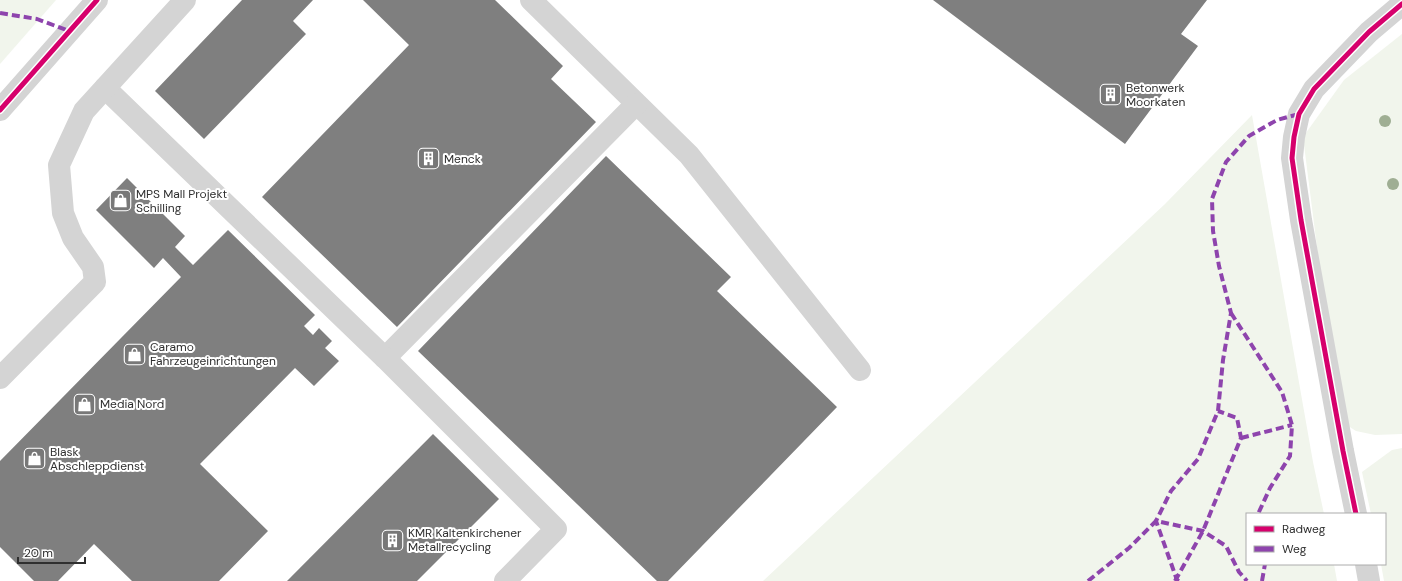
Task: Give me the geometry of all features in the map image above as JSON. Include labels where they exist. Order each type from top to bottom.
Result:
[{"type":"street","points":[[0,110],[97,0]]},
{"type":"street","points":[[0,378],[95,282],[93,267],[73,238],[63,213],[59,165],[84,111],[185,0]]},
{"type":"street","points":[[531,0],[689,155],[860,370]]},
{"type":"street","points":[[1356,513],[1343,452],[1301,220],[1292,158],[1294,137],[1299,114],[1314,89],[1369,32],[1402,4]]},
{"type":"street","points":[[105,88],[385,358],[556,529],[505,581]]},
{"type":"street","points":[[385,358],[636,104]]},
{"type":"street","points":[[1366,565],[1370,581]]},
{"type":"shaded area","points":[[0,0],[56,0],[0,64]]},
{"type":"shaded area","points":[[1402,34],[1402,434],[1375,435],[1356,431],[1339,420],[1303,137],[1344,80]]},
{"type":"shaded area","points":[[1252,115],[1313,462],[1324,513],[1246,513],[1246,565],[1334,565],[1337,581],[763,581],[1165,204]]},
{"type":"shaded area","points":[[1402,448],[1402,581],[1384,581],[1381,565],[1386,565],[1386,513],[1371,513],[1362,472],[1392,450]]},
{"type":"building","points":[[242,0],[313,0],[293,21],[306,34],[204,139],[155,91]]},
{"type":"building","name":"Menck","points":[[363,0],[495,0],[563,66],[551,79],[596,122],[397,327],[262,197],[409,45]]},
{"type":"building","name":"Betonwerk Moorkaten","points":[[933,0],[1207,0],[1181,34],[1198,46],[1125,144]]},
{"type":"building","points":[[606,156],[731,277],[717,291],[837,407],[668,581],[657,581],[418,351]]},
{"type":"building","points":[[127,178],[185,236],[175,247],[193,265],[228,230],[315,315],[304,326],[313,335],[319,328],[332,341],[325,348],[339,361],[314,386],[295,368],[200,464],[268,531],[219,581],[132,581],[94,544],[58,581],[34,581],[0,547],[0,461],[181,277],[163,258],[154,268],[96,210]]},
{"type":"building","name":"KMR Kaltenkirchener Metallrecycling","points":[[433,434],[499,499],[417,581],[287,581]]},
{"type":"marked path","points":[[0,13],[37,19],[69,31]]},
{"type":"marked path","points":[[1179,581],[1177,580],[1156,521],[1171,491],[1198,459],[1218,411],[1223,360],[1231,313],[1219,266],[1213,231],[1212,199],[1226,162],[1249,136],[1277,120],[1299,114]]},
{"type":"marked path","points":[[1231,313],[1282,392],[1292,425],[1290,456],[1270,488],[1258,513]]},
{"type":"marked path","points":[[1175,581],[1203,531],[1241,438],[1237,418],[1218,411]]},
{"type":"marked path","points":[[1241,438],[1292,425]]},
{"type":"marked path","points":[[1088,581],[1129,548],[1156,521],[1203,531],[1226,546],[1239,572],[1247,581]]},
{"type":"marked path","points":[[1262,581],[1265,565]]},
{"type":"cycle path","points":[[0,110],[97,0]]},
{"type":"cycle path","points":[[1356,513],[1301,220],[1292,158],[1294,137],[1299,114],[1314,89],[1369,32],[1402,4]]},
{"type":"place","name":"Betonwerk Moorkaten","points":[[1110,95]]},
{"type":"place","name":"Menck","points":[[429,159]]},
{"type":"place","name":"MPS Mall Projekt Schilling","points":[[120,201]]},
{"type":"place","name":"Caramo Fahrzeugeinrichtungen","points":[[135,354]]},
{"type":"place","name":"Media Nord","points":[[85,404]]},
{"type":"place","name":"Blask Abschleppdienst","points":[[35,459]]},
{"type":"place","name":"KMR Kaltenkirchener Metallrecycling","points":[[393,540]]}]
